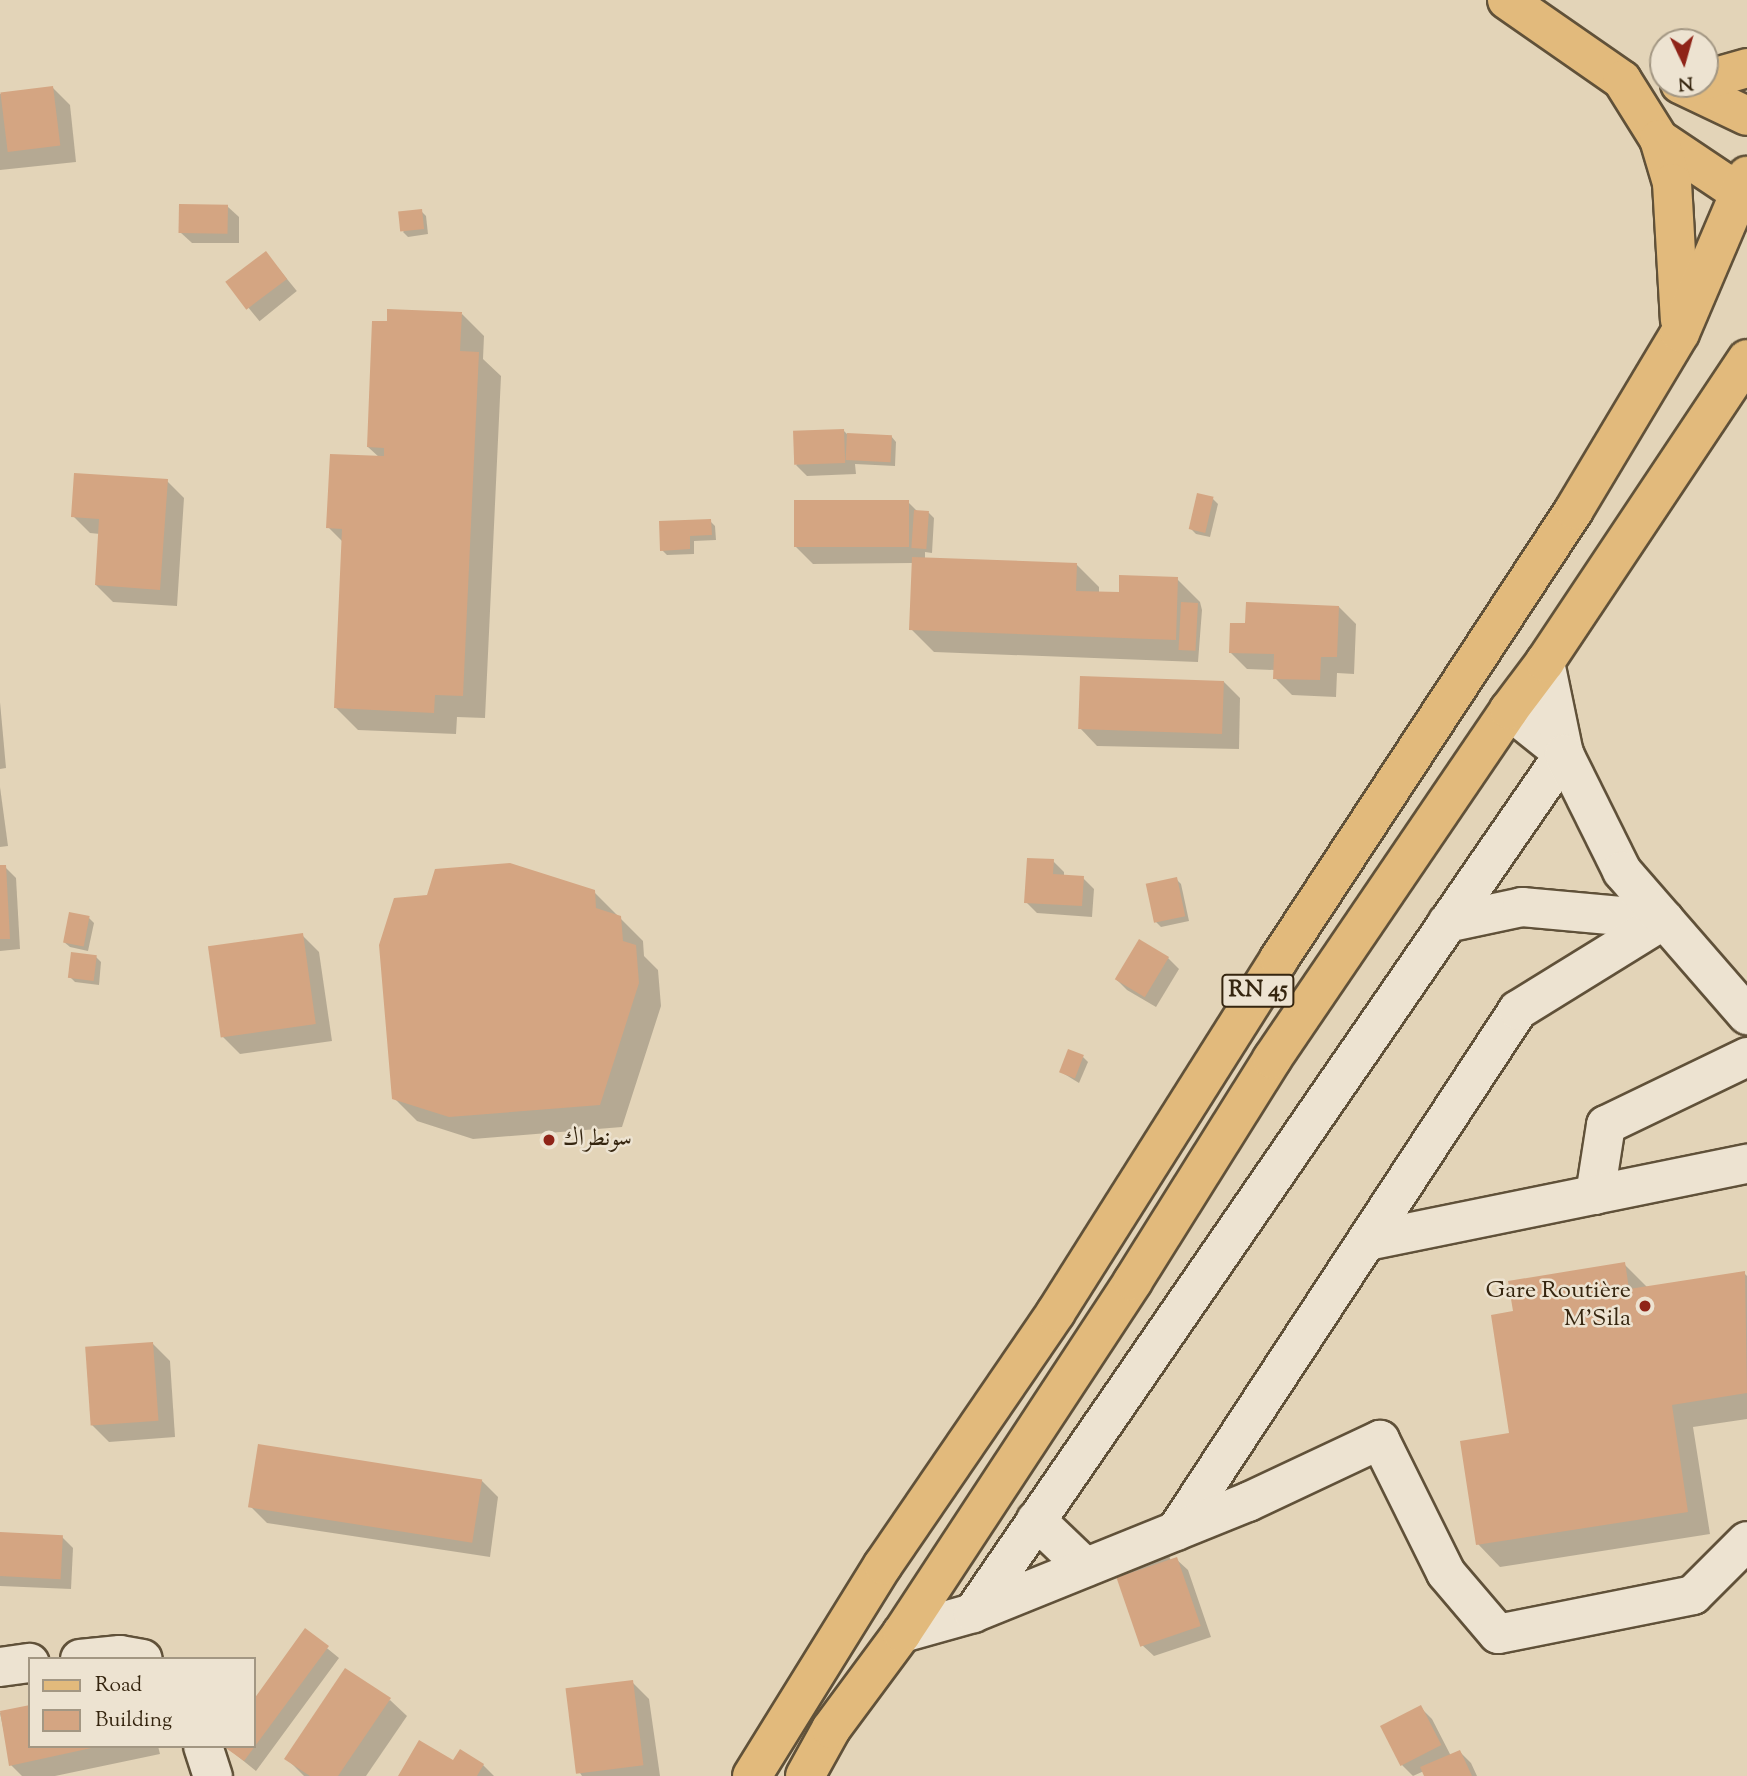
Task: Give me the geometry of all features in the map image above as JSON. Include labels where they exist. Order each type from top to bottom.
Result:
[{"type":"main road","points":[[1507,0],[1622,80],[1659,139],[1672,183],[1680,333]]},
{"type":"main road","points":[[1719,76],[1747,68]]},
{"type":"main road","points":[[1622,80],[1649,82]]},
{"type":"main road","points":[[1713,98],[1747,116]]},
{"type":"main road","points":[[1659,139],[1744,189]]},
{"type":"main road","name":"RN 45","points":[[752,1776],[883,1564],[1056,1312],[1279,959],[1574,510],[1680,333],[1744,189]]},
{"type":"main road","name":"RN 45","points":[[805,1776],[831,1729],[902,1633],[1133,1280],[1272,1059],[1509,710],[1545,662],[1747,359]]},
{"type":"street","points":[[1545,662],[1564,754],[1622,871],[1747,1015]]},
{"type":"street","points":[[1509,710],[1564,754]]},
{"type":"street","points":[[972,1613],[1564,754]]},
{"type":"street","points":[[1447,923],[1522,907],[1664,920]]},
{"type":"street","points":[[1177,1531],[1518,1010],[1664,920]]},
{"type":"street","points":[[1595,1195],[1606,1125],[1747,1057]]},
{"type":"street","points":[[1367,1241],[1747,1164]]},
{"type":"street","points":[[902,1633],[972,1613],[1177,1531],[1248,1502],[1380,1440],[1446,1573],[1498,1634],[1693,1595],[1747,1541]]},
{"type":"street","points":[[1036,1520],[1085,1567]]},
{"type":"street","points":[[100,1657],[132,1657]]},
{"type":"street","points":[[0,1667],[28,1663]]},
{"type":"building","points":[[53,86],[60,146],[8,152],[0,92]]},
{"type":"building","points":[[179,204],[228,205],[227,234],[178,233]]},
{"type":"building","points":[[422,209],[424,229],[400,231],[398,212]]},
{"type":"building","points":[[266,251],[287,279],[246,310],[225,282]]},
{"type":"building","points":[[387,309],[462,312],[460,351],[479,352],[463,696],[435,695],[434,713],[334,708],[342,529],[326,528],[330,454],[384,456],[384,448],[367,447],[372,321],[387,321]]},
{"type":"building","points":[[844,429],[845,463],[794,465],[793,431]]},
{"type":"building","points":[[847,433],[892,435],[891,462],[846,460]]},
{"type":"building","points":[[74,473],[168,479],[160,590],[95,585],[99,519],[71,517]]},
{"type":"building","points":[[1197,493],[1214,497],[1205,533],[1189,529]]},
{"type":"building","points":[[794,500],[909,500],[909,547],[794,547]]},
{"type":"building","points":[[914,510],[929,511],[926,549],[911,548]]},
{"type":"building","points":[[711,519],[712,535],[690,536],[690,549],[660,551],[659,521]]},
{"type":"building","points":[[912,557],[1077,563],[1076,591],[1119,592],[1119,575],[1178,577],[1176,640],[909,630]]},
{"type":"building","points":[[1181,602],[1198,603],[1195,651],[1178,650]]},
{"type":"building","points":[[1246,602],[1339,606],[1337,657],[1321,657],[1320,680],[1273,679],[1274,654],[1229,653],[1230,623],[1245,623]]},
{"type":"building","points":[[1080,676],[1224,681],[1222,734],[1078,729]]},
{"type":"building","points":[[1027,858],[1054,859],[1053,874],[1084,876],[1082,906],[1024,903]]},
{"type":"building","points":[[510,863],[595,890],[596,908],[621,916],[623,941],[636,945],[639,983],[600,1105],[449,1117],[392,1099],[379,945],[394,898],[427,895],[435,869]]},
{"type":"building","points":[[0,865],[6,865],[10,939],[0,939]]},
{"type":"building","points":[[1177,877],[1185,916],[1154,923],[1146,884]]},
{"type":"building","points":[[69,912],[90,916],[84,946],[63,942]]},
{"type":"building","points":[[303,933],[316,1024],[221,1037],[208,946]]},
{"type":"building","points":[[1139,939],[1169,957],[1145,997],[1115,979]]},
{"type":"building","points":[[71,952],[97,955],[94,981],[68,978]]},
{"type":"building","points":[[1068,1049],[1084,1055],[1075,1078],[1059,1072]]},
{"type":"building","points":[[1625,1262],[1629,1289],[1745,1271],[1747,1393],[1672,1405],[1688,1512],[1476,1545],[1460,1441],[1509,1433],[1491,1315],[1513,1311],[1508,1281]]},
{"type":"building","points":[[153,1342],[159,1421],[91,1426],[85,1347]]},
{"type":"building","points":[[258,1444],[482,1480],[472,1543],[248,1507]]},
{"type":"building","points":[[0,1532],[63,1535],[61,1579],[0,1576]]},
{"type":"building","points":[[1177,1557],[1201,1626],[1140,1647],[1116,1578]]},
{"type":"building","points":[[305,1628],[329,1646],[256,1745],[256,1696]]},
{"type":"building","points":[[345,1668],[391,1698],[338,1776],[310,1776],[284,1759]]},
{"type":"building","points":[[633,1680],[643,1765],[576,1774],[566,1688]]},
{"type":"building","points":[[28,1705],[28,1748],[91,1748],[9,1766],[0,1711]]},
{"type":"building","points":[[1421,1705],[1441,1745],[1400,1766],[1380,1726]]},
{"type":"building","points":[[419,1740],[453,1760],[460,1749],[484,1764],[477,1776],[398,1776]]},
{"type":"building","points":[[226,1748],[254,1748],[244,1761]]},
{"type":"building","points":[[1460,1750],[1472,1776],[1424,1776],[1420,1767]]},
{"type":"place","name":"سونطراك","points":[[549,1140]]},
{"type":"place","name":"Gare Routière M'Sila","points":[[1645,1306]]}]
